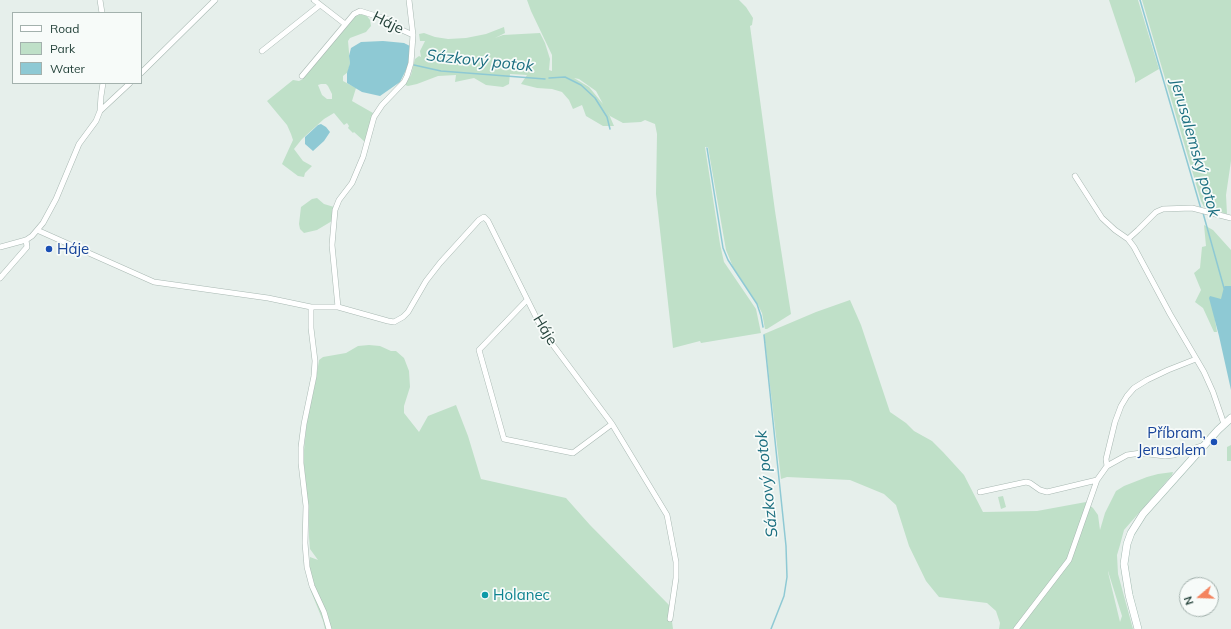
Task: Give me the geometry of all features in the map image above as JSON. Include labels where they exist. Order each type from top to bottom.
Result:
[{"type":"street","points":[[100,0],[102,12]]},
{"type":"street","points":[[142,72],[215,0]]},
{"type":"street","points":[[314,0],[345,24]]},
{"type":"street","name":"Háje","points":[[338,307],[332,245],[335,210],[338,200],[352,183],[363,158],[374,117],[382,105],[404,82],[407,76],[411,63],[413,35],[409,0]]},
{"type":"street","points":[[262,51],[320,5]]},
{"type":"street","name":"Háje","points":[[302,76],[345,24],[354,14],[360,11],[389,20],[402,30],[413,35]]},
{"type":"street","points":[[0,247],[26,240],[43,223],[56,199],[79,144],[96,121],[100,111],[103,84]]},
{"type":"street","points":[[100,111],[129,84]]},
{"type":"street","points":[[1074,176],[1102,218],[1128,239],[1145,267],[1209,382],[1224,424]]},
{"type":"street","points":[[1128,239],[1159,210],[1166,208],[1202,210],[1231,218]]},
{"type":"street","name":"Háje","points":[[37,230],[154,282],[268,298],[312,307],[338,307],[394,322],[408,312],[426,281],[440,263],[479,220],[484,217],[488,221],[544,333],[612,424],[667,515],[676,562],[676,578],[670,619]]},
{"type":"street","points":[[0,278],[27,246],[26,240]]},
{"type":"street","points":[[528,300],[479,350],[504,439],[573,452],[612,424]]},
{"type":"street","points":[[312,307],[310,328],[315,361],[301,447],[301,463],[306,506],[305,544],[307,567],[310,579],[324,612],[328,629]]},
{"type":"street","points":[[1107,466],[1106,459],[1115,422],[1121,406],[1127,396],[1134,388],[1147,380],[1196,359]]},
{"type":"street","points":[[1138,629],[1125,574],[1124,564],[1127,544],[1136,524],[1143,514],[1231,418]]},
{"type":"street","points":[[1016,629],[1069,560],[1098,480],[1107,466],[1120,458],[1133,453],[1165,456],[1174,455],[1205,445]]},
{"type":"street","points":[[980,492],[1026,482],[1040,490],[1047,492],[1098,480]]},
{"type":"green space","points":[[527,0],[739,0],[746,7],[753,18],[752,25],[750,26],[775,211],[791,314],[765,329],[762,313],[758,305],[733,267],[726,250],[708,147],[705,147],[724,262],[756,309],[761,333],[701,343],[700,341],[673,348],[656,194],[657,134],[655,124],[645,120],[641,122],[623,123],[610,116],[608,112],[614,126],[603,126],[586,116],[582,105],[573,109],[569,100],[562,92],[521,84],[527,75],[510,74],[509,84],[503,87],[486,85],[474,78],[455,82],[456,75],[438,76],[417,84],[408,86],[405,85],[411,75],[415,59],[419,56],[421,57],[420,51],[425,41],[420,41],[419,34],[424,33],[435,37],[448,39],[466,38],[486,34],[504,27],[505,33],[495,38],[503,35],[540,33],[550,59],[549,70],[552,71],[552,55]],"holes":[[[574,78],[579,79],[596,91],[603,104],[589,87]]]},
{"type":"green space","points":[[1109,0],[1138,0],[1159,69],[1135,83],[1135,78]]},
{"type":"green space","points":[[1142,0],[1231,0],[1231,161],[1226,195],[1227,214],[1204,207],[1201,201]]},
{"type":"green space","points":[[362,14],[366,15],[370,20],[371,26],[366,32],[350,38],[348,41],[350,63],[348,72],[343,76],[343,81],[356,88],[352,101],[373,113],[366,143],[348,128],[349,126],[347,123],[344,125],[334,113],[324,119],[302,139],[294,149],[303,161],[312,166],[305,173],[304,177],[298,176],[282,164],[293,140],[287,125],[267,101],[293,80],[299,81],[303,79],[315,61],[353,17]],"holes":[[[326,84],[332,94],[332,99],[327,99],[322,95],[318,85]]]},
{"type":"green space","points":[[317,198],[324,204],[334,207],[332,221],[317,230],[304,233],[300,229],[299,224],[301,207],[312,199]]},
{"type":"green space","points":[[1204,225],[1213,230],[1231,250],[1231,289],[1221,303],[1212,301],[1217,332],[1214,332],[1203,308],[1195,302],[1201,290],[1194,273],[1200,268],[1202,247],[1206,246]]},
{"type":"green space","points":[[850,300],[861,325],[890,412],[906,423],[914,431],[932,441],[943,452],[964,475],[983,512],[1037,511],[1086,502],[1098,515],[1100,530],[1105,513],[1116,491],[1124,486],[1147,477],[1173,472],[1124,530],[1117,555],[1118,574],[1133,629],[999,629],[1000,623],[996,611],[987,603],[939,597],[926,581],[909,546],[896,505],[884,494],[850,480],[787,477],[781,479],[764,334],[816,312]],"holes":[[[1108,571],[1122,616],[1120,622]]]},
{"type":"green space","points":[[358,346],[380,346],[391,351],[396,351],[404,358],[409,371],[410,387],[404,406],[404,413],[419,432],[428,416],[456,405],[468,436],[481,479],[566,498],[590,525],[670,606],[673,629],[325,629],[310,589],[310,557],[318,560],[310,549],[309,537],[309,513],[304,465],[307,421],[319,360],[323,357],[346,353]]},
{"type":"green space","points":[[1231,445],[1231,461],[1227,461],[1227,447]]},
{"type":"green space","points":[[1003,496],[1006,507],[1001,509],[998,497]]},
{"type":"water","points":[[383,41],[404,43],[410,46],[409,64],[400,82],[380,96],[362,92],[347,83],[351,48],[361,42]]},
{"type":"water","points":[[321,124],[330,132],[324,141],[313,151],[305,144],[305,137]]},
{"type":"water","points":[[1225,286],[1231,286],[1231,390],[1209,298],[1210,296],[1221,299]]},
{"type":"waterway","name":"Jerusalemský potok","points":[[1140,0],[1201,209]]},
{"type":"waterway","name":"Sázkový potok","points":[[414,65],[441,71],[545,79]]},
{"type":"waterway","name":"Sázkový potok","points":[[549,78],[565,77],[581,85],[595,98],[607,117],[610,129]]},
{"type":"waterway","name":"Sázkový potok","points":[[707,148],[723,248],[728,260],[757,304],[763,327]]},
{"type":"waterway","name":"Jerusalemský potok","points":[[1203,213],[1224,288]]},
{"type":"waterway","name":"Sázkový potok","points":[[764,335],[786,546],[787,577],[784,596],[771,629]]},
{"type":"place","name":"Háje","points":[[49,249]]},
{"type":"place","name":"Příbram, Jerusalem","points":[[1214,442]]},
{"type":"place","name":"Holanec","points":[[485,595]]}]
